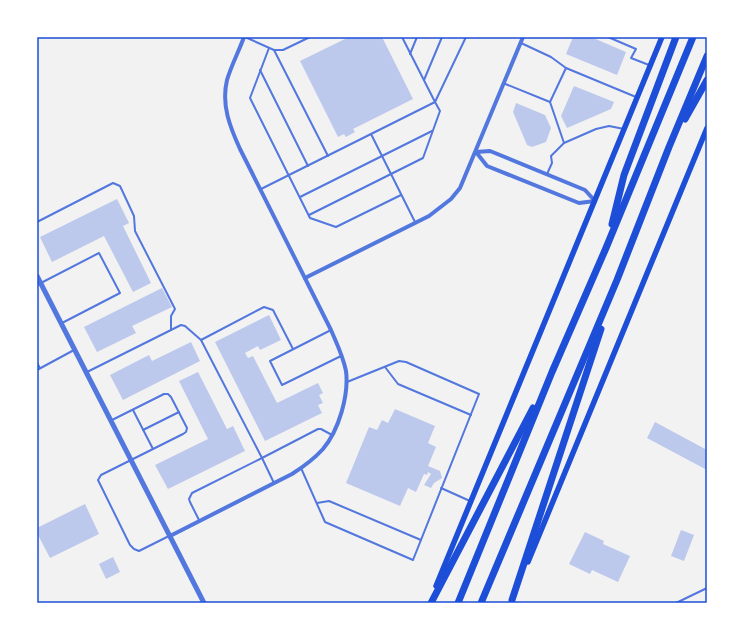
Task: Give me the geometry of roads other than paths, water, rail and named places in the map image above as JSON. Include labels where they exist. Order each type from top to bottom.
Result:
[{"type":"highway","points":[[606,248],[624,175],[676,37]]},
{"type":"highway","points":[[458,603],[552,372],[606,248],[693,37]]},
{"type":"highway","points":[[481,603],[617,280],[669,147],[707,56]]},
{"type":"highway","points":[[669,147],[707,80]]},
{"type":"highway","points":[[511,602],[617,280]]},
{"type":"highway","points":[[430,603],[552,372]]},
{"type":"main road","points":[[430,603],[662,37]]},
{"type":"main road","points":[[511,602],[707,128]]},
{"type":"street","points":[[170,536],[274,484],[302,468],[315,457],[324,448],[332,435],[343,408],[347,382],[342,355],[331,330],[233,134],[225,106],[225,92],[227,79],[244,37]]},
{"type":"street","points":[[305,278],[415,223],[439,209],[451,199],[460,188],[476,152],[523,37]]},
{"type":"street","points":[[476,152],[490,151],[547,174],[585,190],[595,201]]},
{"type":"street","points":[[476,152],[487,166],[579,204],[595,201]]},
{"type":"street","points":[[37,276],[39,284],[76,350],[204,603]]},
{"type":"lane","points":[[244,37],[274,50],[283,50],[310,37]]},
{"type":"lane","points":[[308,215],[423,158],[440,111],[402,37]]},
{"type":"lane","points":[[410,54],[417,37]]},
{"type":"lane","points":[[424,80],[442,37]]},
{"type":"lane","points":[[260,190],[435,102],[466,37]]},
{"type":"lane","points":[[608,37],[636,49],[631,58],[650,66]]},
{"type":"lane","points":[[521,43],[552,57],[566,68],[637,97]]},
{"type":"lane","points":[[269,48],[250,98],[310,218],[336,227],[401,195]]},
{"type":"lane","points":[[274,50],[328,156]]},
{"type":"lane","points":[[564,143],[554,119],[550,102],[566,68]]},
{"type":"lane","points":[[260,70],[308,166]]},
{"type":"lane","points":[[503,83],[550,102]]},
{"type":"lane","points":[[547,174],[552,163],[551,156],[564,143],[596,129],[609,126],[624,129]]},
{"type":"lane","points":[[299,197],[433,130]]},
{"type":"lane","points":[[371,134],[415,223]]},
{"type":"lane","points":[[37,222],[113,183],[120,186],[134,216],[135,231],[175,309],[171,316],[171,330]]},
{"type":"lane","points":[[39,284],[99,253],[120,293],[61,323]]},
{"type":"lane","points":[[201,340],[264,307],[273,310],[293,349]]},
{"type":"lane","points":[[87,372],[171,330],[185,326],[201,340],[274,484]]},
{"type":"lane","points":[[331,330],[270,360],[282,385],[342,355]]},
{"type":"lane","points":[[37,363],[38,369],[76,350]]},
{"type":"lane","points":[[302,468],[325,522],[413,560],[479,394],[406,362],[399,361],[347,382]]},
{"type":"lane","points":[[385,367],[398,384],[471,415]]},
{"type":"lane","points":[[112,421],[164,394],[168,394],[187,428],[186,432],[101,475],[98,480],[130,545],[134,549],[139,551],[170,536]]},
{"type":"lane","points":[[133,410],[153,449]]},
{"type":"lane","points":[[143,430],[178,412]]},
{"type":"lane","points":[[200,521],[189,499],[192,493],[318,429],[332,435]]},
{"type":"lane","points":[[441,488],[471,501]]},
{"type":"lane","points":[[317,503],[329,501],[421,540]]},
{"type":"lane","points":[[676,603],[707,588]]}]
